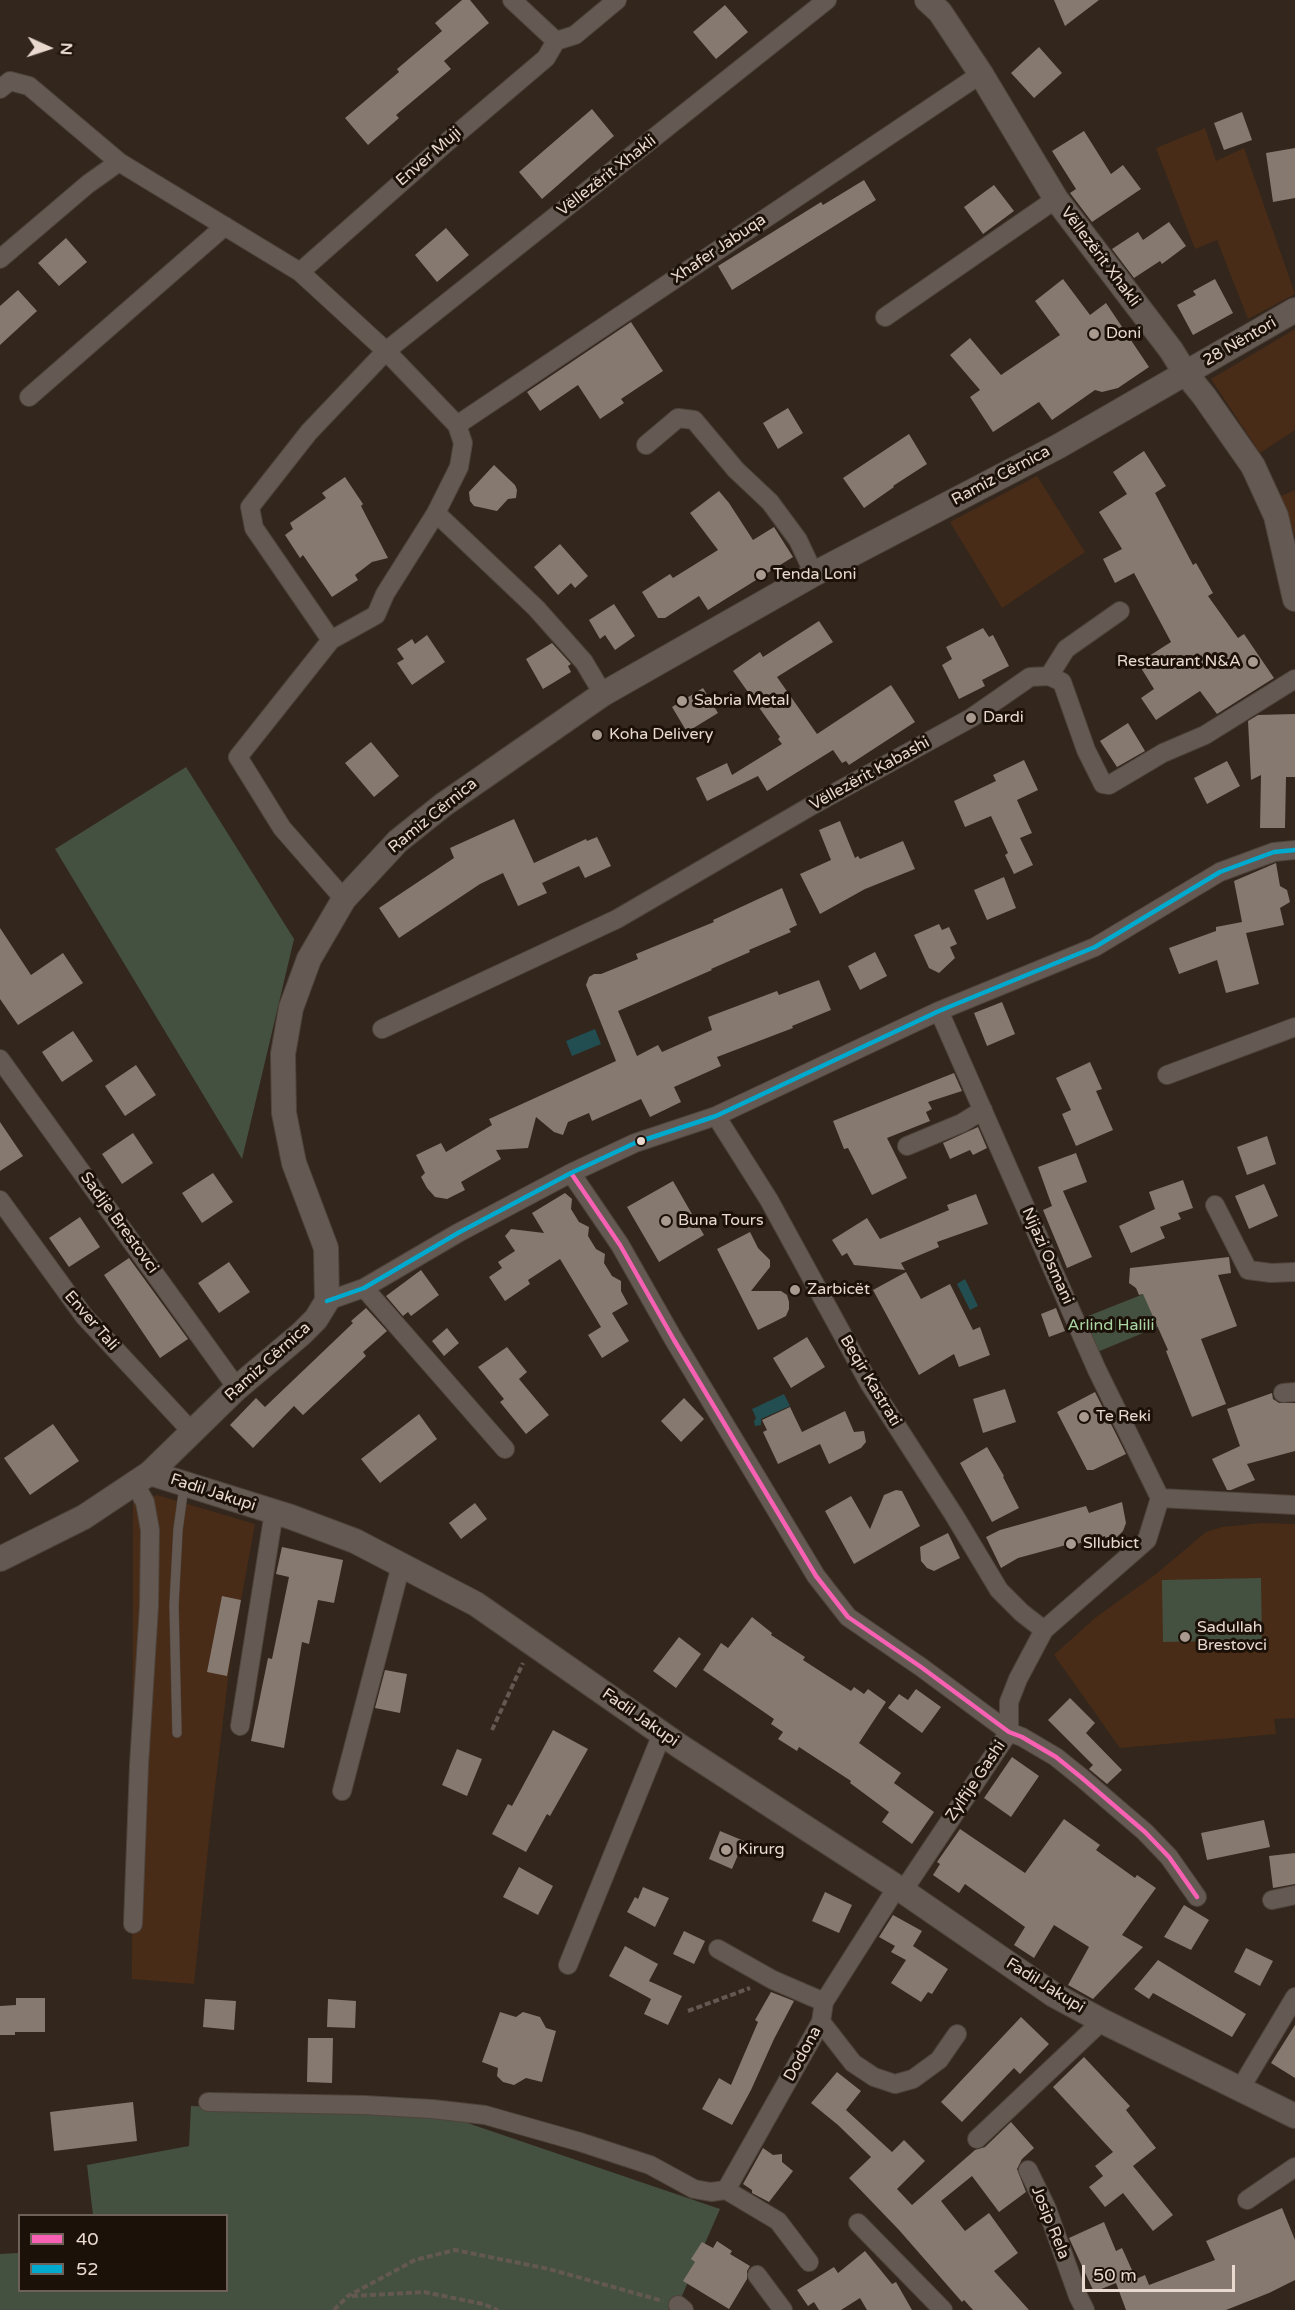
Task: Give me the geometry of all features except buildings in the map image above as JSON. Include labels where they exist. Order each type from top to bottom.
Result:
[{"type":"street","points":[[512,0],[556,41]]},
{"type":"street","name":"Enver Muji","points":[[300,272],[546,58],[556,41],[575,36],[617,0]]},
{"type":"street","name":"Vëllezërit Xhakli","points":[[331,640],[254,528],[250,507],[309,432],[386,351],[827,0]]},
{"type":"street","name":"Vëllezërit Xhakli","points":[[927,0],[940,12],[981,74],[1056,199],[1171,350],[1186,375],[1204,396],[1253,466],[1276,516],[1295,599]]},
{"type":"street","name":"Xhafer Jabuqa","points":[[457,425],[981,74]]},
{"type":"street","points":[[0,89],[10,81],[29,86],[119,162],[300,272],[386,351],[457,425],[463,443],[459,467],[436,513],[385,594],[376,615],[331,640],[238,757],[282,828],[344,899]]},
{"type":"street","points":[[0,259],[88,184],[119,162]]},
{"type":"street","name":"Vëllezërit Xhakli","points":[[885,317],[1056,199]]},
{"type":"street","points":[[29,397],[225,226]]},
{"type":"street","name":"28 Nëntori","points":[[1186,375],[1295,310]]},
{"type":"street","name":"Ramiz Cërnica","points":[[0,1559],[84,1517],[142,1478],[193,1433],[237,1388],[301,1334],[316,1318],[327,1301],[326,1248],[294,1163],[284,1113],[283,1054],[291,1008],[309,959],[344,899],[398,841],[443,805],[603,694],[814,574],[1059,446],[1186,375]]},
{"type":"street","points":[[646,445],[678,418],[694,420],[736,470],[770,502],[798,540],[814,574]]},
{"type":"street","points":[[436,513],[536,608],[584,662],[603,694]]},
{"type":"street","points":[[1120,611],[1065,649],[1049,676],[1062,682],[1086,750],[1103,784],[1109,785],[1163,753],[1204,735],[1295,679]]},
{"type":"street","name":"Vëllezërit Kabashi","points":[[382,1029],[617,919],[812,806],[971,718],[1030,677],[1049,676]]},
{"type":"street","points":[[327,1301],[364,1288],[458,1233],[571,1173],[634,1143],[716,1116],[939,1011],[1095,947],[1220,872],[1274,852],[1295,850]]},
{"type":"street","name":"Nijazi Osmani","points":[[939,1011],[1097,1370],[1160,1498]]},
{"type":"street","points":[[1167,1075],[1295,1027]]},
{"type":"street","name":"Sadije Brestovci","points":[[0,1059],[237,1388]]},
{"type":"street","points":[[907,1146],[962,1124],[983,1110]]},
{"type":"street","name":"Beqir Kastrati","points":[[716,1116],[769,1200],[868,1383],[954,1515],[999,1590],[1022,1613],[1044,1630]]},
{"type":"street","points":[[571,1173],[620,1245],[696,1377],[816,1575],[848,1617],[921,1666],[1009,1732]]},
{"type":"street","name":"Enver Tali","points":[[0,1200],[84,1316],[193,1433]]},
{"type":"street","points":[[1215,1205],[1248,1270],[1271,1273],[1295,1272]]},
{"type":"street","points":[[364,1288],[505,1449]]},
{"type":"street","points":[[133,1924],[139,1765],[149,1606],[150,1541],[142,1478]]},
{"type":"street","name":"Fadil Jakupi","points":[[142,1478],[184,1484],[274,1512],[355,1541],[476,1604],[662,1734],[900,1889],[1054,1995],[1295,2116]]},
{"type":"street","points":[[1009,1732],[1009,1702],[1018,1679],[1044,1630],[1147,1540],[1155,1521],[1160,1498],[1295,1505]]},
{"type":"street","points":[[240,1726],[274,1512]]},
{"type":"street","points":[[342,1791],[401,1565]]},
{"type":"street","name":"Zylfije Gashi","points":[[900,1889],[1009,1732],[1056,1757],[1119,1808],[1169,1857],[1197,1897]]},
{"type":"street","points":[[568,1965],[662,1734]]},
{"type":"street","name":"Dodona","points":[[726,2190],[821,2022],[825,2002],[900,1889]]},
{"type":"street","points":[[1272,1900],[1295,1895]]},
{"type":"street","points":[[718,1949],[773,1980],[825,2002]]},
{"type":"street","points":[[1240,2089],[1295,1997]]},
{"type":"street","name":"Fadil Jakupi","points":[[977,2139],[1102,2021]]},
{"type":"street","points":[[821,2022],[853,2063],[874,2077],[894,2084],[914,2079],[939,2060],[957,2034]]},
{"type":"street","points":[[208,2102],[364,2105],[485,2115],[650,2165],[694,2189],[711,2192],[726,2190],[778,2221],[810,2262]]},
{"type":"street","points":[[1247,2200],[1295,2167]]},
{"type":"street","name":"Josip Rela","points":[[1028,2170],[1047,2209],[1085,2310]]},
{"type":"street","points":[[858,2223],[943,2310]]},
{"type":"street","points":[[757,2275],[783,2310]]},
{"type":"lane","points":[[177,1733],[174,1605],[178,1530],[184,1484]]},
{"type":"path","points":[[492,1730],[532,1643]]},
{"type":"path","points":[[688,2011],[773,1980]]},
{"type":"path","points":[[334,2310],[348,2296],[415,2260],[455,2250],[549,2269],[681,2307]]},
{"type":"path","points":[[348,2296],[424,2292],[483,2304],[498,2310]]},
{"type":"shaded area","points":[[1205,128],[1216,161],[1244,148],[1295,294],[1248,319],[1217,240],[1195,249],[1156,148]]},
{"type":"shaded area","points":[[1295,329],[1295,430],[1260,453],[1211,379]]},
{"type":"shaded area","points":[[1037,476],[1085,552],[1002,608],[950,522]]},
{"type":"shaded area","points":[[1295,490],[1295,536],[1281,496]]},
{"type":"shaded area","points":[[157,1495],[255,1524],[231,1655],[194,1984],[132,1979],[133,1502]]},
{"type":"shaded area","name":"Sadullah Brestovci","points":[[1262,1523],[1295,1524],[1295,1718],[1274,1719],[1276,1734],[1120,1748],[1054,1655],[1095,1618],[1156,1574],[1206,1532],[1222,1527]]},
{"type":"green space","points":[[186,767],[294,939],[242,1159],[55,849]]},
{"type":"green space","name":"Arlind Halili","points":[[1179,1280],[1191,1313],[1095,1353],[1078,1320]]},
{"type":"green space","points":[[1261,1578],[1262,1640],[1163,1642],[1162,1580]]},
{"type":"green space","points":[[191,2106],[444,2115],[720,2209],[678,2305],[682,2310],[0,2310],[0,2254],[18,2253],[18,2292],[228,2292],[228,2214],[93,2214],[87,2165],[189,2146]]},
{"type":"water","points":[[595,1029],[601,1044],[572,1056],[566,1041]]},
{"type":"water","points":[[965,1279],[978,1306],[970,1310],[957,1284]]},
{"type":"water","points":[[784,1394],[790,1406],[761,1419],[761,1425],[755,1426],[756,1418],[752,1409]]},
{"type":"transit line","name":"52","points":[[327,1301],[364,1288],[458,1233],[571,1173],[635,1143],[716,1116],[939,1011],[1095,947],[1220,872],[1274,852],[1295,850]]},
{"type":"transit line","name":"40","points":[[571,1173],[620,1245],[674,1340],[816,1576],[848,1617],[1009,1732],[1056,1757],[1145,1832],[1169,1857],[1197,1897]]},
{"type":"place","name":"Doni","points":[[1094,334]]},
{"type":"place","name":"Tenda Loni","points":[[761,575]]},
{"type":"place","name":"Restaurant N&A","points":[[1253,662]]},
{"type":"place","name":"Sabria Metal","points":[[682,701]]},
{"type":"place","name":"Dardi","points":[[971,718]]},
{"type":"place","name":"Koha Delivery","points":[[597,735]]},
{"type":"place","name":"Buna Tours","points":[[666,1221]]},
{"type":"place","name":"Zarbicët","points":[[795,1290]]},
{"type":"place","name":"Te Reki","points":[[1084,1417]]},
{"type":"place","name":"Sllubict","points":[[1071,1544]]},
{"type":"place","name":"Sadullah Brestovci","points":[[1185,1637]]},
{"type":"place","name":"Kirurg","points":[[726,1850]]}]
